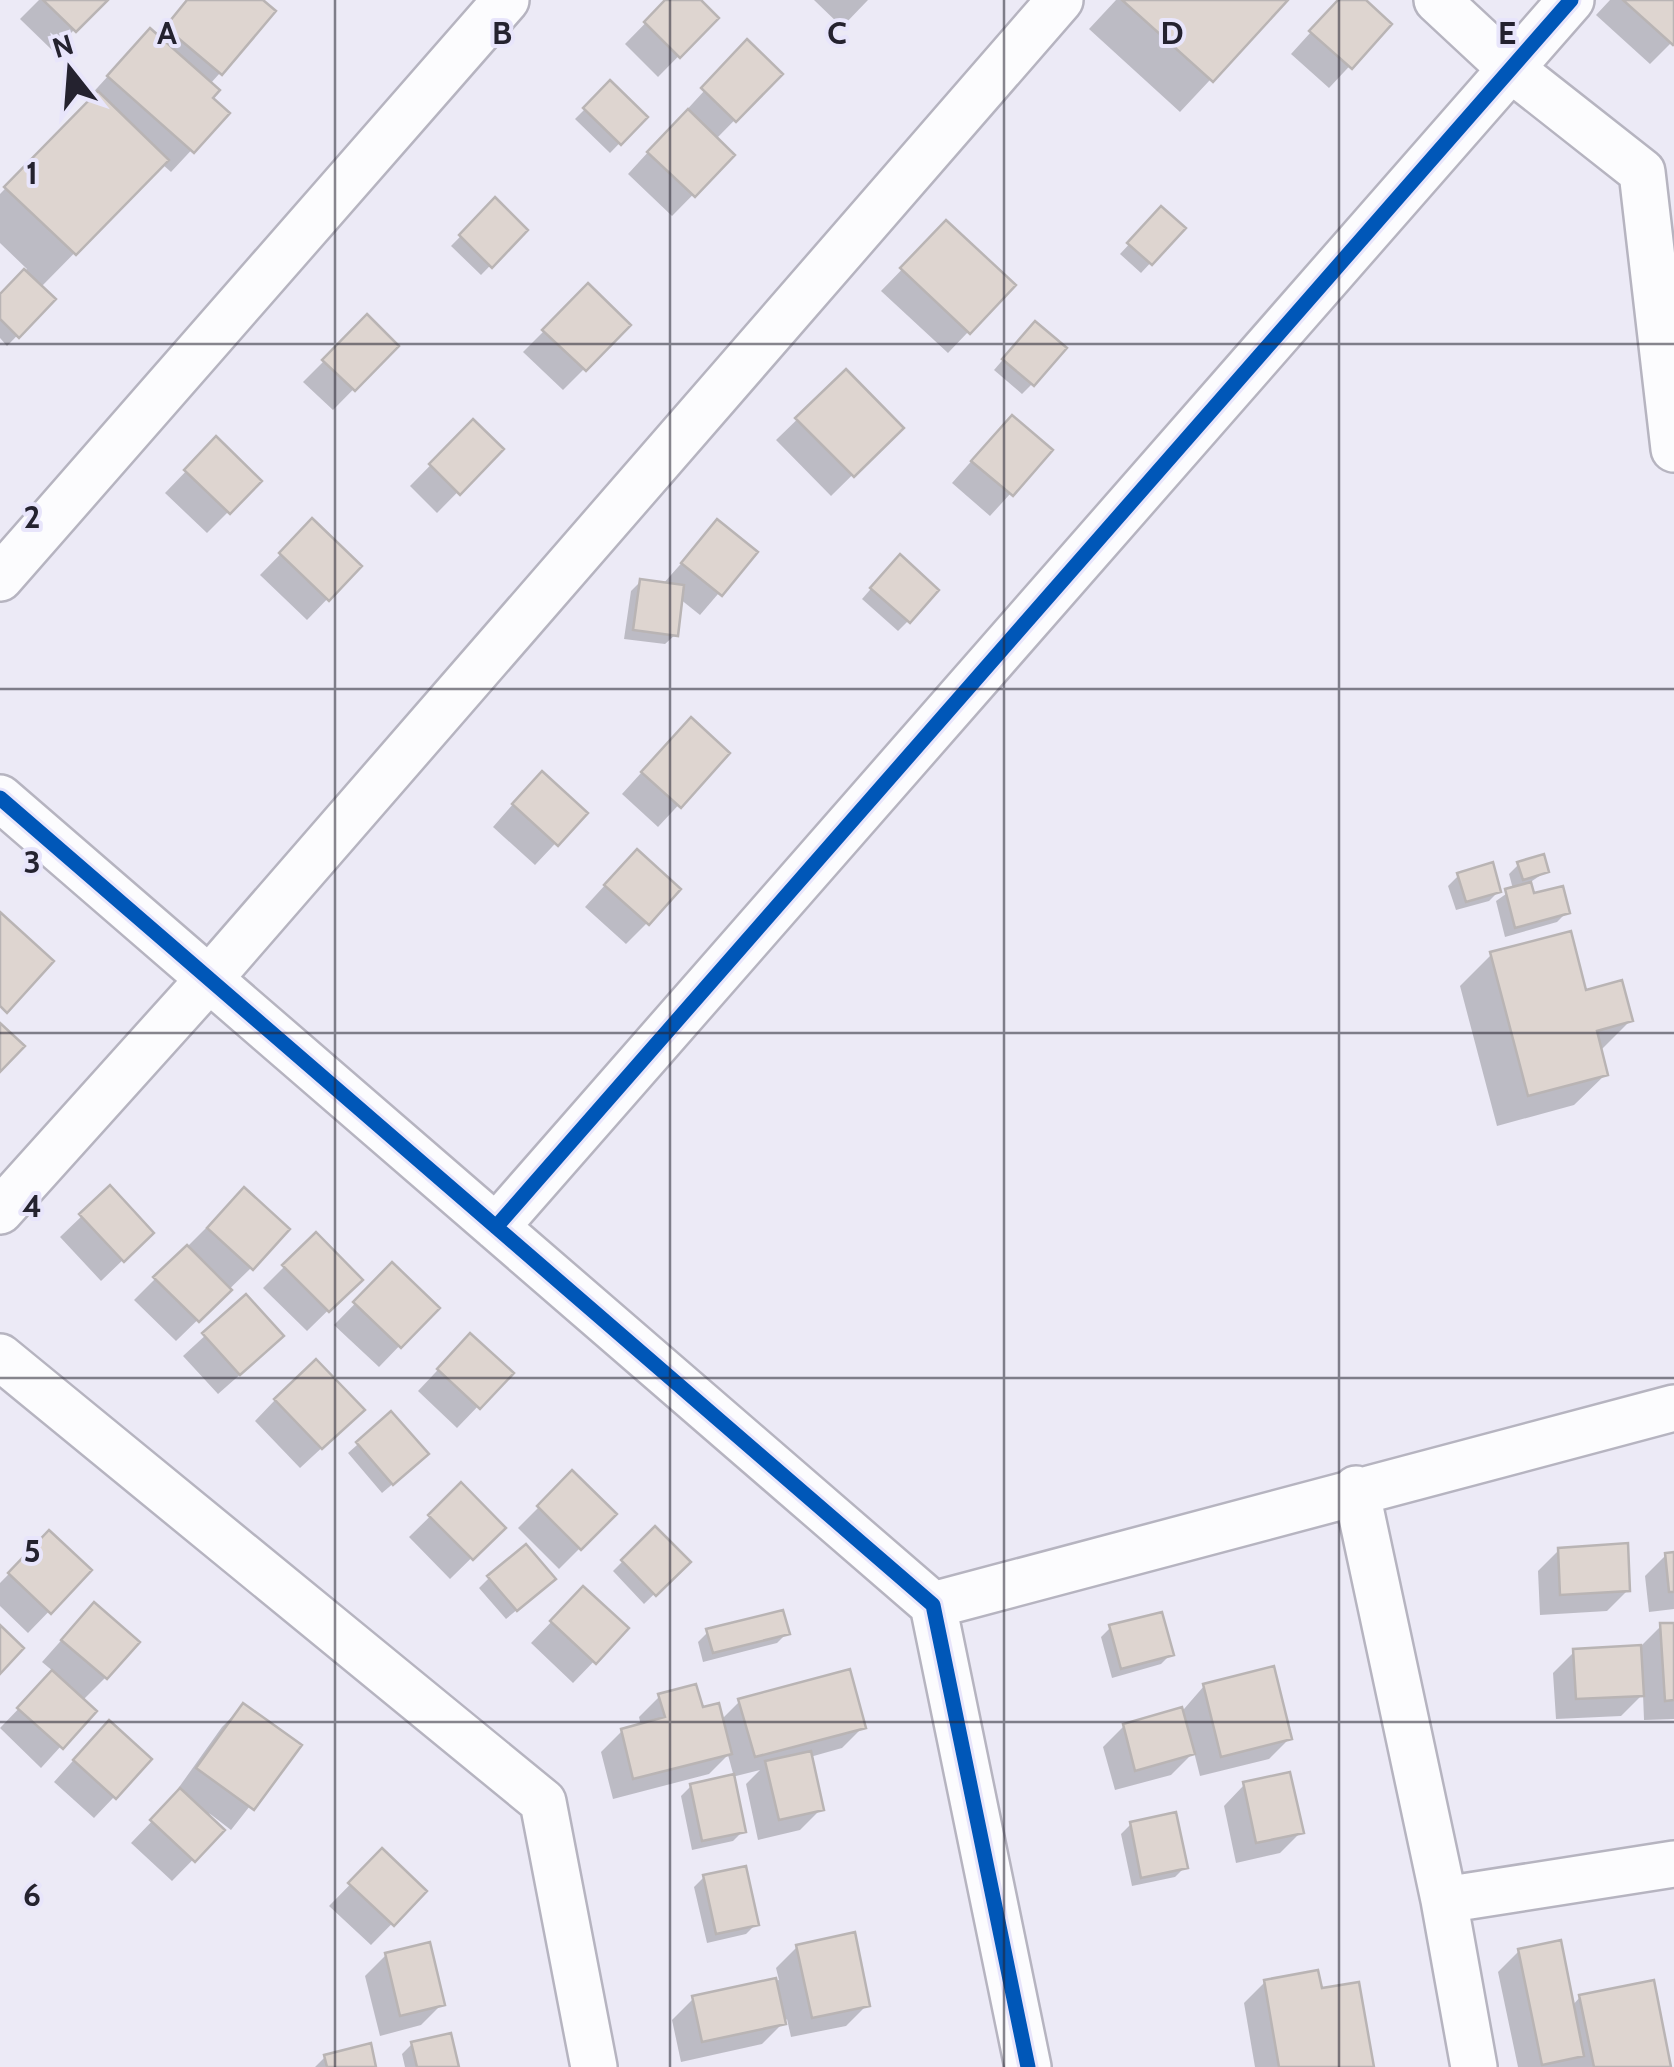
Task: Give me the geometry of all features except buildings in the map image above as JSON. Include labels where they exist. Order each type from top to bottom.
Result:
[{"type":"street","points":[[0,578],[506,0]]},
{"type":"street","points":[[0,1211],[209,979],[1060,0]]},
{"type":"street","points":[[1436,0],[1510,68],[1642,172],[1674,449]]},
{"type":"street","points":[[496,1227],[1571,0]]},
{"type":"street","points":[[0,798],[933,1604],[1028,2067]]},
{"type":"street","points":[[0,1357],[544,1802],[594,2067]]},
{"type":"street","points":[[933,1604],[1356,1489],[1674,1408]]},
{"type":"street","points":[[1356,1489],[1444,1900],[1474,2067]]},
{"type":"street","points":[[1444,1900],[1674,1864]]},
{"type":"cycle path","points":[[496,1227],[1571,0]]},
{"type":"cycle path","points":[[0,798],[933,1605],[1028,2067]]}]
